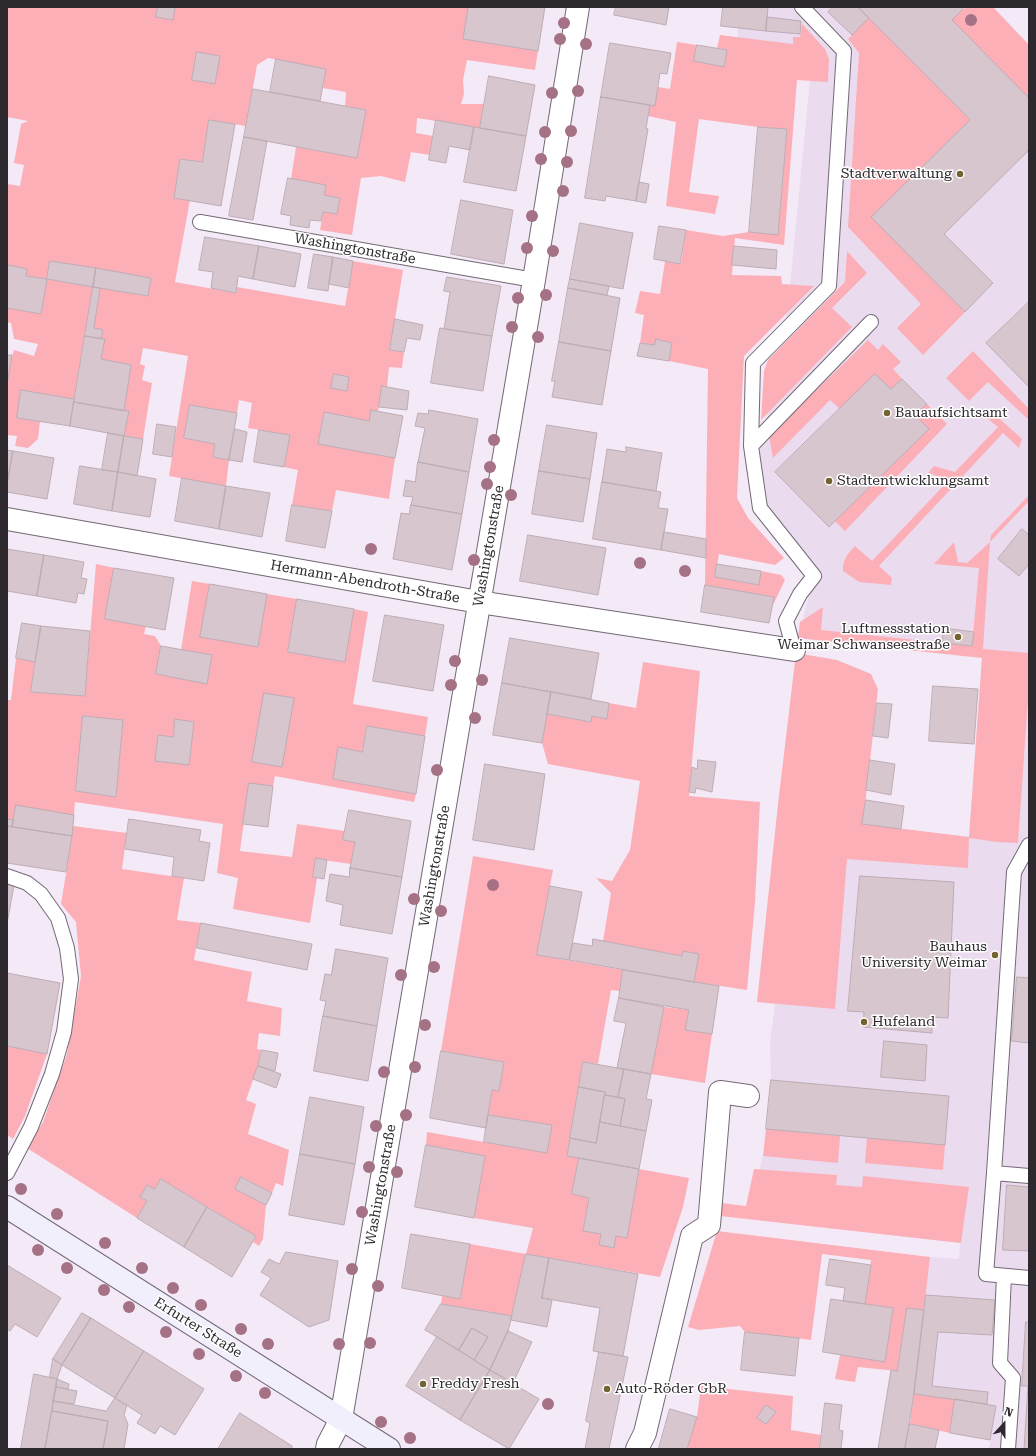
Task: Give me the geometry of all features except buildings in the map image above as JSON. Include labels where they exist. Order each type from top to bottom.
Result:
[{"type":"street","name":"Washingtonstraße","points":[[327,1449],[328,1444],[341,1419],[534,280],[578,7]]},
{"type":"street","name":"Hermann-Abendroth-Straße","points":[[7,519],[479,602],[794,650]]},
{"type":"street","points":[[637,1449],[645,1433],[692,1236],[709,1225],[720,1092],[748,1096]]},
{"type":"street","name":"Erfurter Straße","points":[[7,1207],[388,1449]]},
{"type":"lane","points":[[794,650],[786,620],[800,594],[814,576],[760,508],[751,446],[753,363],[829,286],[844,51],[802,7]]},
{"type":"lane","name":"Washingtonstraße","points":[[200,222],[534,280]]},
{"type":"lane","points":[[751,446],[871,322]]},
{"type":"lane","points":[[1029,845],[1014,872],[986,1274],[1029,1278]]},
{"type":"lane","points":[[7,876],[27,883],[41,894],[58,918],[67,948],[71,979],[64,1032],[52,1074],[31,1127],[7,1173]]},
{"type":"lane","points":[[994,1173],[1029,1176]]},
{"type":"lane","points":[[1004,1276],[1000,1363],[1013,1378],[1008,1449]]},
{"type":"shaded area","points":[[7,7],[158,7],[156,17],[172,20],[175,7],[459,7],[468,8],[463,39],[538,51],[535,70],[467,60],[463,80],[464,94],[461,104],[484,104],[480,128],[417,118],[416,133],[433,136],[430,155],[411,152],[405,182],[381,176],[361,178],[352,235],[320,230],[323,212],[337,214],[340,198],[324,195],[326,185],[291,179],[296,147],[357,158],[366,110],[345,106],[346,92],[323,88],[326,69],[268,58],[257,65],[246,126],[209,120],[202,162],[180,159],[174,198],[190,200],[175,282],[236,293],[237,287],[345,306],[353,261],[403,270],[390,350],[404,352],[402,368],[389,367],[387,387],[382,386],[378,412],[369,421],[324,412],[318,443],[395,458],[389,499],[336,490],[332,511],[292,505],[298,470],[284,467],[290,435],[248,428],[252,403],[239,400],[237,413],[190,405],[184,438],[215,444],[213,457],[229,460],[226,486],[169,476],[188,356],[143,348],[140,364],[145,366],[142,380],[152,383],[143,439],[124,436],[129,411],[124,411],[131,365],[101,359],[104,339],[101,339],[103,330],[94,328],[100,288],[148,296],[151,278],[50,261],[47,279],[26,276],[27,269],[9,266],[7,273],[7,184],[20,186],[24,165],[14,163],[21,124],[28,121],[7,117]],"holes":[[[197,52],[220,56],[215,84],[192,80]],[[334,374],[349,377],[347,391],[332,388]]]},
{"type":"shaded area","points":[[737,7],[993,7],[1029,45],[1029,1449],[989,1449],[996,1406],[914,1394],[930,1257],[959,1259],[960,1243],[749,1219],[764,1150],[771,1080],[770,1042],[775,1004],[757,1002],[791,815],[969,837],[982,658],[798,638],[814,576],[751,496],[788,306],[813,49],[738,39]]},
{"type":"shaded area","points":[[966,7],[993,7],[1029,45],[1029,98],[952,20]]},
{"type":"shaded area","points":[[869,18],[970,120],[872,217],[965,312],[923,355],[897,328],[921,304],[848,227],[859,53],[848,39]]},
{"type":"shaded area","points":[[802,24],[825,49],[829,59],[828,82],[797,80],[784,245],[735,238],[732,275],[781,276],[782,284],[814,286],[744,356],[737,498],[748,518],[784,558],[775,565],[719,554],[715,577],[758,585],[761,571],[781,575],[785,580],[772,607],[773,597],[705,585],[708,369],[669,361],[672,343],[656,339],[654,345],[640,343],[644,315],[635,313],[640,291],[660,294],[665,261],[681,264],[686,230],[723,236],[749,232],[778,234],[787,129],[758,127],[699,119],[689,192],[719,196],[715,214],[666,206],[676,122],[648,116],[650,105],[655,105],[658,87],[670,89],[677,42],[697,45],[694,61],[724,66],[727,50],[717,48],[720,35],[793,44],[793,37],[800,37]]},
{"type":"shaded area","points":[[847,251],[867,273],[832,308],[852,327],[761,420],[764,371],[768,360],[845,282]]},
{"type":"shaded area","points":[[47,279],[93,287],[74,399],[22,390],[17,418],[40,421],[38,439],[28,448],[15,446],[17,436],[7,435],[8,381],[14,350],[34,356],[38,344],[14,339],[11,323],[7,322],[7,308],[41,314]]},
{"type":"shaded area","points":[[868,340],[878,350],[883,344],[901,362],[893,369],[902,379],[891,389],[840,409],[830,400],[773,458],[769,436]]},
{"type":"shaded area","points":[[973,351],[1029,409],[1029,420],[988,382],[969,401],[946,378]]},
{"type":"shaded area","points":[[927,404],[947,424],[845,531],[835,521],[929,429],[915,415]]},
{"type":"shaded area","points":[[981,410],[990,410],[1022,439],[1019,448],[1003,433],[879,566],[892,578],[891,585],[859,582],[843,571],[843,564],[846,557],[855,546],[872,561],[949,480],[928,473],[934,466],[955,472],[998,427],[988,419],[975,417]]},
{"type":"shaded area","points":[[1029,495],[1029,501],[990,542],[991,535]]},
{"type":"shaded area","points":[[954,542],[958,562],[967,563],[990,542],[983,649],[1029,653],[1029,685],[1018,843],[969,838],[968,868],[847,859],[835,1009],[757,1002],[796,653],[837,660],[871,674],[878,689],[863,824],[969,837],[982,658],[798,638],[800,622],[823,607],[821,630],[972,646],[979,568],[934,564]]},
{"type":"shaded area","points":[[96,564],[114,568],[105,619],[146,626],[144,634],[155,636],[161,646],[156,674],[207,683],[212,655],[181,650],[192,581],[210,584],[201,637],[258,647],[267,594],[297,599],[288,652],[344,662],[354,609],[368,612],[353,704],[428,717],[425,736],[367,726],[362,752],[338,747],[333,779],[416,794],[414,802],[275,776],[273,786],[249,784],[240,851],[292,857],[297,824],[345,831],[343,840],[355,842],[351,864],[316,859],[313,877],[317,878],[310,923],[233,909],[238,878],[217,873],[223,824],[75,802],[73,826],[127,833],[122,869],[184,878],[177,920],[201,923],[194,960],[252,972],[247,1001],[282,1008],[280,1036],[259,1033],[257,1049],[261,1050],[258,1066],[246,1100],[256,1104],[248,1134],[289,1150],[283,1186],[276,1183],[272,1193],[242,1177],[235,1189],[266,1205],[263,1239],[259,1246],[253,1242],[256,1236],[161,1179],[154,1189],[147,1185],[140,1197],[147,1201],[137,1218],[27,1148],[43,1122],[67,1054],[81,976],[76,922],[61,904],[72,837],[7,826],[7,700],[11,700],[16,658],[35,662],[31,692],[85,696]],"holes":[[[83,716],[123,721],[116,797],[76,791]],[[175,720],[194,722],[189,764],[155,761],[158,735],[173,737]]]},
{"type":"shaded area","points":[[643,662],[700,671],[689,796],[760,802],[755,902],[747,990],[694,982],[699,954],[683,951],[682,956],[603,941],[611,893],[596,878],[612,881],[630,850],[640,781],[548,764],[542,743],[547,714],[590,722],[592,716],[607,719],[609,703],[636,708]]},
{"type":"shaded area","points":[[473,856],[553,870],[537,955],[623,970],[620,991],[611,990],[598,1064],[583,1062],[567,1155],[579,1158],[572,1194],[589,1198],[583,1230],[601,1234],[599,1245],[613,1248],[616,1236],[627,1238],[639,1169],[689,1178],[683,1207],[660,1277],[526,1254],[533,1228],[474,1218],[485,1156],[426,1145],[427,1132],[547,1153],[551,1125],[488,1115],[492,1090],[499,1091],[504,1062],[441,1051]]},
{"type":"shaded area","points":[[664,1007],[689,1010],[686,1030],[712,1034],[705,1083],[651,1074]]},
{"type":"shaded area","points":[[7,1046],[47,1054],[25,1116],[13,1139],[7,1135]]},
{"type":"shaded area","points":[[766,1129],[840,1136],[838,1163],[763,1156]]},
{"type":"shaded area","points":[[867,1138],[945,1145],[943,1170],[865,1163]]},
{"type":"shaded area","points":[[754,1169],[837,1175],[836,1185],[862,1187],[863,1176],[969,1187],[961,1243],[720,1216],[721,1203],[746,1206]]},
{"type":"shaded area","points":[[717,1231],[930,1257],[924,1310],[907,1308],[897,1371],[858,1367],[855,1382],[835,1379],[840,1355],[885,1361],[893,1308],[865,1304],[871,1260],[822,1254],[811,1340],[745,1332],[740,1326],[699,1330],[688,1327]]},
{"type":"shaded area","points":[[470,1244],[526,1254],[512,1316],[441,1304],[442,1296],[460,1299]]},
{"type":"shaded area","points":[[701,1386],[793,1396],[791,1430],[821,1435],[820,1449],[687,1449],[697,1417]]},
{"type":"shaded area","points":[[914,1394],[955,1399],[950,1433],[910,1424]]},
{"type":"place","name":"Stadtverwaltung","points":[[960,174]]},
{"type":"place","name":"Bauaufsichtsamt","points":[[887,413]]},
{"type":"place","name":"Stadtentwicklungsamt","points":[[829,481]]},
{"type":"place","name":"Luftmessstation Weimar Schwanseestraße","points":[[958,637]]},
{"type":"place","name":"Bauhaus University Weimar","points":[[995,955]]},
{"type":"place","name":"Hufeland","points":[[864,1022]]},
{"type":"place","name":"Freddy Fresh","points":[[423,1384]]},
{"type":"place","name":"Auto-Röder GbR","points":[[607,1389]]}]
